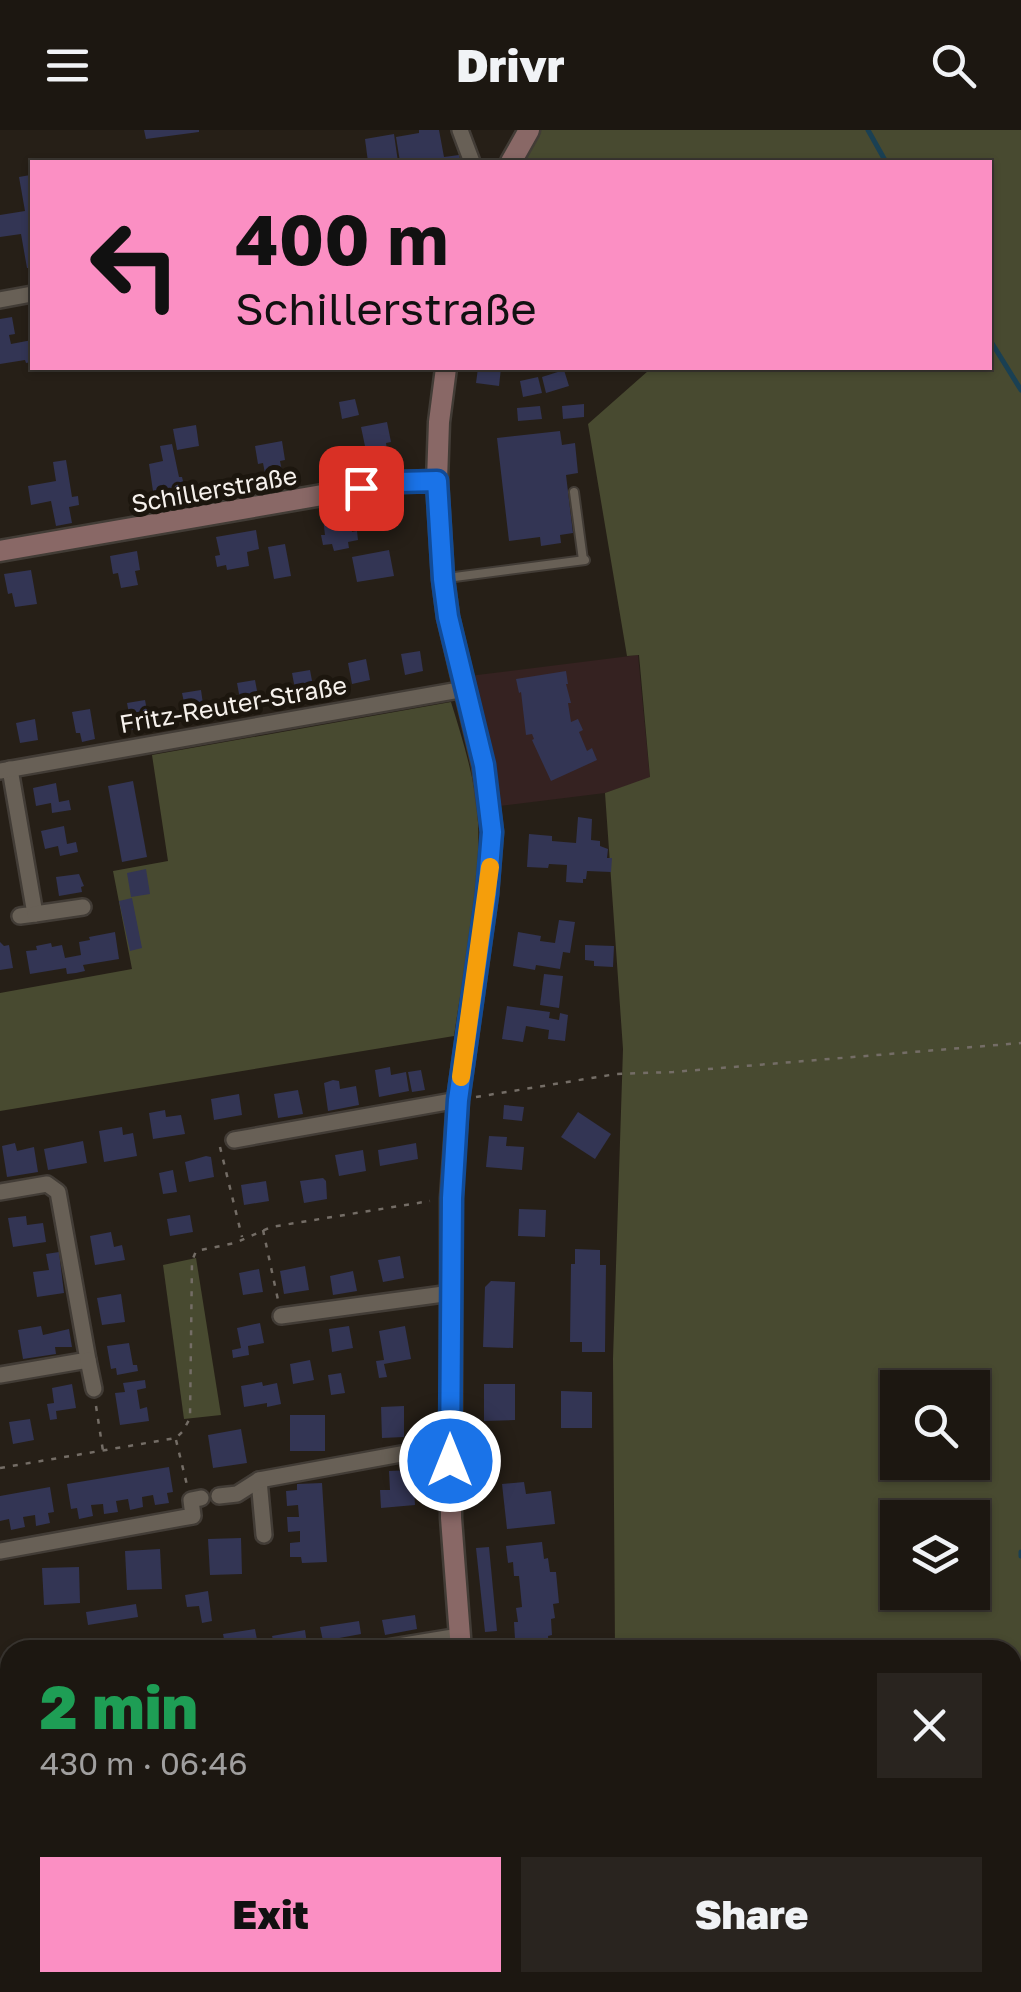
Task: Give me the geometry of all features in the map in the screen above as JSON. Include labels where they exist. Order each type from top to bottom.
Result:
[{"type":"main road","points":[[512,160],[529,130]]},
{"type":"main road","points":[[446,370],[437,481],[443,579],[448,617],[484,765],[492,832],[458,1100],[452,1198],[451,1518],[460,1640]]},
{"type":"main road","name":"Schillerstraße","points":[[0,551],[398,482],[437,481]]},
{"type":"street","points":[[460,130],[471,160]]},
{"type":"street","points":[[0,300],[30,294]]},
{"type":"street","name":"Fritz-Reuter-Straße","points":[[84,907],[28,915],[5,770],[465,689]]},
{"type":"street","points":[[234,1140],[458,1100]]},
{"type":"street","points":[[0,1192],[48,1184],[58,1192],[94,1389]]},
{"type":"street","points":[[281,1316],[451,1293]]},
{"type":"street","points":[[0,1376],[88,1360]]},
{"type":"street","points":[[219,1496],[237,1494],[259,1480],[450,1445]]},
{"type":"street","points":[[259,1480],[264,1535]]},
{"type":"street","points":[[0,1551],[193,1516],[196,1499]]},
{"type":"lane","points":[[443,579],[584,560],[574,492]]},
{"type":"path","points":[[458,1100],[616,1074],[1021,1042]]},
{"type":"path","points":[[234,1140],[220,1147],[243,1240]]},
{"type":"path","points":[[0,1468],[176,1438],[184,1431],[190,1418],[192,1261],[196,1250],[235,1244],[263,1230],[452,1198]]},
{"type":"path","points":[[263,1230],[281,1316]]},
{"type":"path","points":[[94,1389],[103,1450]]},
{"type":"path","points":[[176,1438],[196,1499]]},
{"type":"shaded area","points":[[638,655],[650,778],[605,793],[499,806],[469,676]]},
{"type":"green space","points":[[540,130],[1021,130],[1021,1640],[615,1640],[613,1359],[623,1049],[605,793],[650,777],[639,655],[627,656],[588,424],[648,370],[992,370],[992,160],[524,160]]},
{"type":"green space","points":[[451,702],[475,791],[478,822],[474,902],[454,1036],[0,1111],[0,993],[132,969],[113,871],[168,861],[152,755]]},
{"type":"green space","points":[[196,1258],[221,1415],[184,1419],[163,1265]]},
{"type":"building","points":[[144,130],[199,130],[199,132],[146,139]]},
{"type":"building","points":[[439,130],[444,157],[459,155],[460,160],[400,160],[396,137]]},
{"type":"building","points":[[394,134],[398,160],[368,160],[365,139]]},
{"type":"building","points":[[30,175],[30,268],[21,234],[0,237],[0,215],[25,211],[19,177]]},
{"type":"building","points":[[12,317],[15,334],[9,335],[11,344],[30,340],[30,362],[0,364],[0,319]]},
{"type":"building","points":[[478,370],[501,370],[499,386],[476,383]]},
{"type":"building","points":[[564,370],[569,386],[546,393],[542,377]]},
{"type":"building","points":[[538,377],[542,393],[523,397],[520,381]]},
{"type":"building","points":[[355,399],[359,415],[342,419],[339,402]]},
{"type":"building","points":[[584,404],[584,417],[563,419],[562,406]]},
{"type":"building","points":[[540,406],[542,419],[518,421],[517,408]]},
{"type":"building","points":[[387,422],[390,468],[374,470],[361,427]]},
{"type":"building","points":[[196,425],[199,446],[177,450],[173,429]]},
{"type":"building","points":[[560,431],[562,445],[575,443],[578,473],[566,475],[573,533],[560,535],[561,543],[541,546],[540,537],[509,541],[497,438]]},
{"type":"building","points":[[282,441],[285,460],[280,461],[285,486],[268,489],[255,446]]},
{"type":"building","points":[[172,444],[184,485],[175,487],[178,504],[162,506],[159,489],[153,491],[149,464],[163,461],[160,446]]},
{"type":"building","points":[[66,460],[72,497],[78,496],[79,505],[69,507],[72,523],[56,526],[51,501],[31,505],[28,486],[56,481],[53,462]]},
{"type":"building","points":[[349,514],[352,532],[357,531],[358,540],[348,542],[349,548],[334,551],[332,544],[323,545],[323,518]]},
{"type":"building","points":[[256,530],[259,549],[247,552],[249,566],[227,570],[226,565],[217,567],[215,556],[220,555],[216,537]]},
{"type":"building","points":[[285,544],[291,576],[274,579],[268,547]]},
{"type":"building","points":[[389,550],[394,576],[357,582],[352,557]]},
{"type":"building","points":[[137,551],[138,585],[121,588],[118,573],[113,574],[110,556]]},
{"type":"building","points":[[31,570],[37,604],[15,607],[4,574]]},
{"type":"building","points":[[420,651],[423,671],[405,675],[401,654]]},
{"type":"building","points":[[366,659],[370,680],[352,684],[348,663]]},
{"type":"building","points":[[310,670],[314,691],[296,694],[292,673]]},
{"type":"building","points":[[566,671],[571,722],[578,719],[587,751],[592,748],[597,760],[551,781],[532,734],[526,735],[516,679]]},
{"type":"building","points":[[255,680],[259,701],[241,704],[237,683]]},
{"type":"building","points":[[201,690],[205,718],[188,721],[182,693]]},
{"type":"building","points":[[145,700],[150,727],[132,730],[127,703]]},
{"type":"building","points":[[90,709],[95,739],[82,742],[72,712]]},
{"type":"building","points":[[35,719],[38,740],[20,743],[16,723]]},
{"type":"building","points":[[133,781],[147,857],[122,862],[108,786]]},
{"type":"building","points":[[56,783],[59,802],[69,800],[71,810],[52,813],[51,803],[36,806],[33,788]]},
{"type":"building","points":[[578,817],[592,819],[591,840],[600,841],[600,846],[608,849],[611,872],[587,871],[583,883],[566,882],[567,865],[527,867],[529,834],[576,843]]},
{"type":"building","points":[[64,826],[67,844],[76,842],[78,852],[60,856],[58,846],[45,849],[41,831]]},
{"type":"building","points":[[146,869],[150,894],[131,897],[127,873]]},
{"type":"building","points":[[79,874],[82,892],[59,896],[56,877]]},
{"type":"building","points":[[132,898],[142,948],[130,951],[119,901]]},
{"type":"building","points":[[559,920],[575,922],[570,953],[563,952],[560,969],[513,966],[518,932],[555,943]]},
{"type":"building","points":[[115,932],[119,959],[83,965],[85,971],[76,973],[67,974],[66,968],[30,974],[26,951],[37,950],[36,946],[62,945],[65,958],[81,955],[79,942]]},
{"type":"building","points":[[0,942],[9,945],[13,968],[0,970]]},
{"type":"building","points":[[585,945],[614,946],[613,967],[594,966],[594,961],[585,960]]},
{"type":"building","points":[[544,974],[563,976],[559,1008],[540,1005]]},
{"type":"building","points":[[507,1006],[550,1012],[549,1018],[559,1020],[560,1013],[568,1015],[565,1041],[548,1039],[549,1030],[526,1026],[523,1042],[502,1039]]},
{"type":"building","points":[[390,1067],[391,1075],[406,1072],[409,1091],[379,1097],[375,1070]]},
{"type":"building","points":[[421,1070],[425,1090],[412,1092],[408,1072]]},
{"type":"building","points":[[339,1081],[340,1089],[356,1086],[359,1105],[328,1111],[324,1083]]},
{"type":"building","points":[[298,1090],[303,1114],[278,1118],[274,1094]]},
{"type":"building","points":[[239,1094],[242,1115],[214,1120],[211,1099]]},
{"type":"building","points":[[504,1105],[524,1107],[522,1121],[503,1119]]},
{"type":"building","points":[[165,1110],[166,1117],[181,1115],[185,1134],[153,1139],[149,1113]]},
{"type":"building","points":[[578,1112],[611,1134],[595,1159],[561,1137]]},
{"type":"building","points":[[122,1127],[123,1135],[133,1133],[137,1156],[104,1162],[99,1131]]},
{"type":"building","points":[[489,1136],[507,1137],[506,1146],[524,1147],[522,1170],[486,1167]]},
{"type":"building","points":[[83,1141],[87,1163],[48,1170],[44,1149]]},
{"type":"building","points":[[15,1143],[17,1151],[34,1147],[38,1172],[7,1177],[2,1146]]},
{"type":"building","points":[[416,1143],[418,1159],[380,1166],[378,1150]]},
{"type":"building","points":[[363,1150],[366,1171],[339,1176],[335,1155]]},
{"type":"building","points":[[211,1157],[214,1177],[189,1182],[185,1162]]},
{"type":"building","points":[[173,1170],[177,1192],[163,1194],[159,1173]]},
{"type":"building","points":[[323,1178],[327,1199],[304,1203],[300,1181]]},
{"type":"building","points":[[266,1181],[269,1201],[244,1205],[241,1185]]},
{"type":"building","points":[[519,1209],[546,1210],[545,1237],[518,1236]]},
{"type":"building","points":[[190,1215],[193,1232],[170,1236],[167,1219]]},
{"type":"building","points":[[26,1216],[27,1225],[43,1223],[46,1242],[13,1247],[8,1218]]},
{"type":"building","points":[[111,1232],[114,1247],[122,1245],[125,1260],[95,1265],[90,1236]]},
{"type":"building","points":[[575,1249],[600,1250],[600,1265],[606,1265],[605,1352],[582,1352],[582,1342],[570,1342],[571,1264],[575,1264]]},
{"type":"building","points":[[59,1252],[64,1293],[37,1297],[33,1272],[49,1270],[46,1254]]},
{"type":"building","points":[[400,1256],[404,1278],[383,1282],[378,1260]]},
{"type":"building","points":[[305,1266],[309,1290],[284,1294],[280,1271]]},
{"type":"building","points":[[259,1269],[263,1292],[243,1295],[239,1273]]},
{"type":"building","points":[[353,1271],[357,1291],[333,1295],[330,1276]]},
{"type":"building","points":[[491,1281],[515,1282],[513,1348],[483,1347],[485,1287]]},
{"type":"building","points":[[121,1294],[125,1322],[102,1325],[97,1298]]},
{"type":"building","points":[[260,1323],[264,1343],[248,1346],[249,1355],[233,1358],[232,1350],[241,1348],[237,1328]]},
{"type":"building","points":[[41,1326],[43,1335],[69,1329],[72,1347],[55,1347],[56,1354],[23,1359],[18,1330]]},
{"type":"building","points":[[349,1326],[353,1348],[332,1352],[329,1329]]},
{"type":"building","points":[[405,1326],[411,1359],[384,1364],[387,1377],[379,1378],[376,1361],[384,1360],[379,1331]]},
{"type":"building","points":[[129,1343],[138,1371],[117,1375],[116,1368],[111,1369],[107,1346]]},
{"type":"building","points":[[310,1360],[314,1380],[293,1384],[290,1364]]},
{"type":"building","points":[[341,1373],[345,1393],[331,1395],[328,1375]]},
{"type":"building","points":[[145,1380],[146,1388],[137,1390],[140,1409],[147,1407],[149,1421],[120,1425],[115,1393],[125,1392],[123,1383]]},
{"type":"building","points":[[262,1382],[263,1386],[277,1383],[281,1404],[244,1407],[241,1386]]},
{"type":"building","points":[[72,1384],[76,1408],[56,1411],[57,1419],[50,1420],[47,1404],[54,1403],[52,1388]]},
{"type":"building","points":[[484,1384],[515,1384],[515,1420],[484,1421]]},
{"type":"building","points":[[561,1391],[592,1392],[592,1428],[561,1428]]},
{"type":"building","points":[[404,1406],[404,1437],[382,1438],[381,1407]]},
{"type":"building","points":[[290,1415],[325,1415],[325,1451],[290,1451]]},
{"type":"building","points":[[30,1419],[34,1440],[13,1444],[9,1422]]},
{"type":"building","points":[[241,1429],[247,1463],[213,1468],[208,1435]]},
{"type":"building","points":[[473,1463],[487,1463],[488,1483],[473,1483]]},
{"type":"building","points":[[169,1467],[173,1492],[167,1493],[169,1503],[155,1505],[153,1495],[142,1497],[143,1507],[130,1510],[128,1499],[116,1501],[118,1512],[104,1514],[103,1504],[91,1505],[93,1516],[79,1519],[77,1508],[71,1509],[67,1484]]},
{"type":"building","points":[[413,1470],[415,1505],[381,1508],[380,1490],[390,1490],[389,1471]]},
{"type":"building","points":[[524,1482],[526,1494],[551,1491],[555,1524],[507,1529],[502,1484]]},
{"type":"building","points":[[322,1483],[327,1562],[302,1563],[301,1557],[290,1557],[290,1543],[300,1542],[300,1531],[288,1532],[287,1517],[299,1517],[298,1505],[287,1506],[286,1491],[297,1490],[297,1484]]},
{"type":"building","points":[[50,1487],[54,1512],[48,1513],[50,1523],[36,1526],[35,1515],[23,1517],[25,1527],[11,1530],[9,1519],[0,1521],[0,1496]]},
{"type":"building","points":[[241,1538],[242,1574],[210,1575],[208,1539]]},
{"type":"building","points":[[542,1542],[550,1572],[556,1572],[559,1603],[553,1604],[555,1618],[551,1619],[552,1635],[548,1640],[512,1640],[514,1622],[518,1622],[516,1608],[522,1607],[519,1576],[514,1576],[513,1562],[508,1563],[506,1546]]},
{"type":"building","points":[[489,1547],[497,1631],[485,1632],[476,1548]]},
{"type":"building","points":[[160,1549],[162,1589],[127,1590],[125,1551]]},
{"type":"building","points":[[79,1567],[80,1603],[44,1605],[42,1568]]},
{"type":"building","points":[[208,1591],[212,1621],[202,1623],[199,1606],[187,1607],[185,1595]]},
{"type":"building","points":[[136,1604],[138,1617],[88,1625],[86,1612]]},
{"type":"building","points":[[415,1615],[417,1629],[385,1635],[382,1620]]},
{"type":"building","points":[[359,1621],[361,1634],[323,1640],[320,1627]]},
{"type":"building","points":[[255,1629],[257,1640],[224,1640],[223,1634]]},
{"type":"building","points":[[305,1630],[306,1640],[273,1640],[272,1636]]},
{"type":"waterway","points":[[868,130],[885,160]]},
{"type":"waterway","points":[[992,343],[1021,390]]},
{"type":"slow traffic","points":[[461,1077],[490,867]]},
{"type":"route","points":[[361,488],[437,481],[448,617],[484,765],[492,832],[458,1100],[452,1198],[450,1461]]}]
